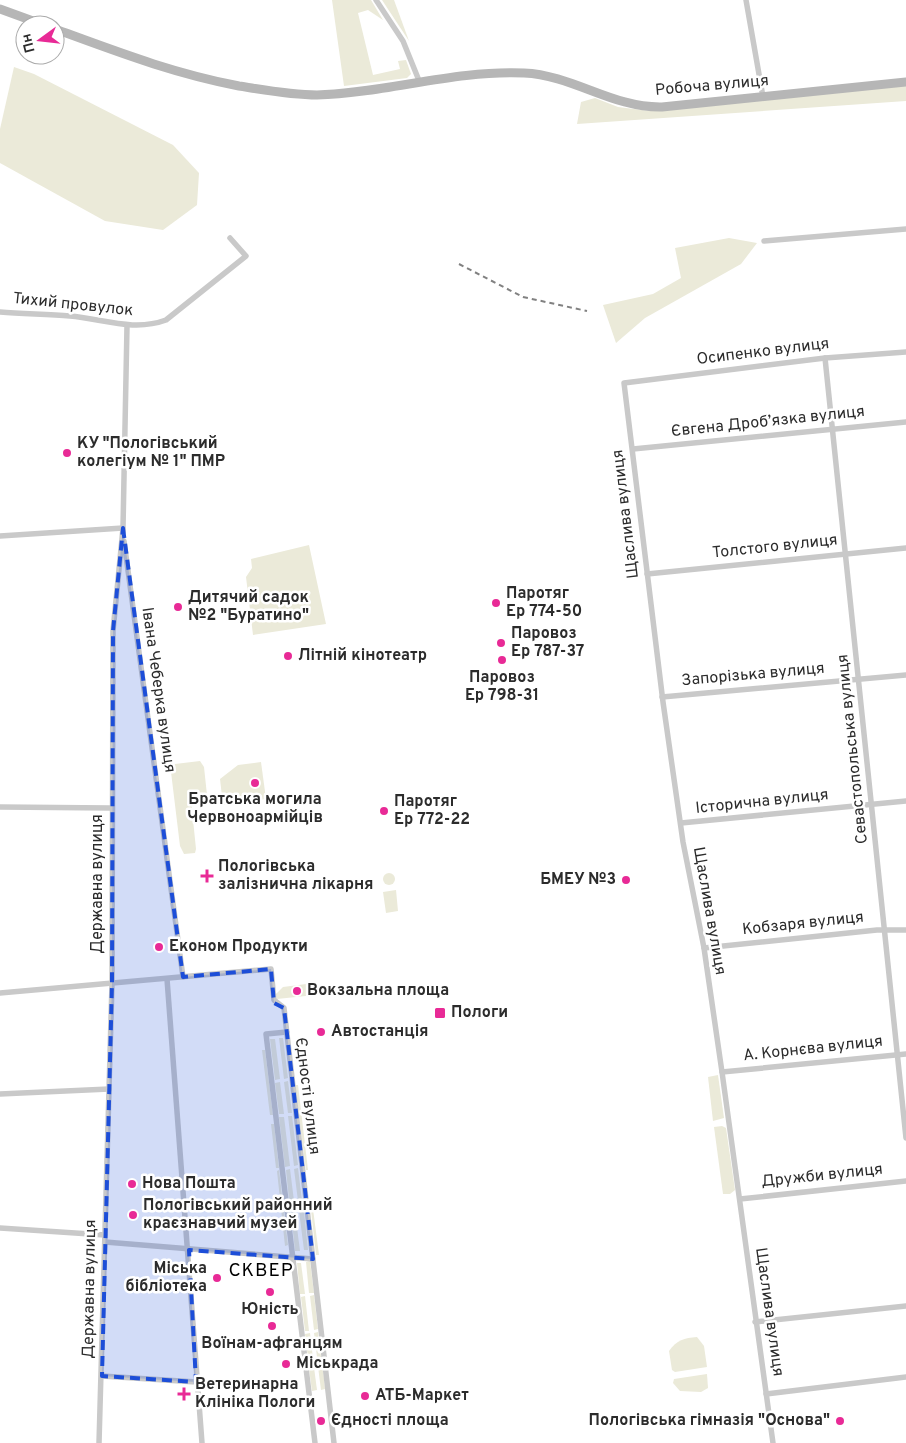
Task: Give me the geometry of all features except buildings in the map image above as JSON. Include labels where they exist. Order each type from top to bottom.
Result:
[{"type":"street","points":[[376,0],[403,41],[420,83]]},
{"type":"street","points":[[746,0],[763,97]]},
{"type":"street","points":[[0,8],[18,15]]},
{"type":"street","name":"Робоча вулиця","points":[[65,33],[140,61],[192,76],[262,90],[317,95],[496,74],[540,74],[567,81],[623,103],[646,107],[678,106],[906,82]]},
{"type":"street","points":[[764,240],[906,229]]},
{"type":"street","name":"Тихий провулок","points":[[0,312],[70,316],[127,326],[144,326],[166,320],[246,256],[230,238]]},
{"type":"street","name":"Державна вулиця","points":[[99,1443],[112,983],[113,632],[123,528],[127,326]]},
{"type":"street","name":"Осипенко вулиця","points":[[624,383],[825,358],[906,352]]},
{"type":"street","name":"Севастопольська вулиця","points":[[825,358],[860,679],[906,1138]]},
{"type":"street","name":"Щаслива вулиця","points":[[624,383],[662,697],[681,823],[704,948],[773,1443]]},
{"type":"street","name":"Євгена Дроб’язка вулиця","points":[[633,449],[906,422]]},
{"type":"street","points":[[0,536],[123,528]]},
{"type":"street","name":"Івана Чеберка вулиця","points":[[123,528],[183,977]]},
{"type":"street","name":"Толстого вулиця","points":[[647,574],[906,548]]},
{"type":"street","name":"Запорізька вулиця","points":[[662,697],[906,675]]},
{"type":"street","name":"Історична вулиця","points":[[681,823],[906,801]]},
{"type":"street","points":[[0,807],[111,808]]},
{"type":"street","name":"Кобзаря вулиця","points":[[704,948],[885,930],[906,930]]},
{"type":"street","points":[[0,992],[271,969],[274,1000],[284,1008],[287,1032]]},
{"type":"street","points":[[167,979],[189,1250],[196,1382],[202,1443]]},
{"type":"street","name":"Єдності вулиця","points":[[315,1443],[266,1034],[287,1032],[334,1443]]},
{"type":"street","name":"А. Корнєва вулиця","points":[[722,1072],[906,1054]]},
{"type":"street","points":[[0,1094],[109,1089]]},
{"type":"street","name":"Дружби вулиця","points":[[740,1199],[906,1181]]},
{"type":"street","points":[[0,1228],[189,1250],[313,1259]]},
{"type":"street","points":[[756,1322],[906,1306]]},
{"type":"street","points":[[102,1376],[196,1382]]},
{"type":"street","points":[[766,1394],[906,1377]]},
{"type":"highlighted area","points":[[123,528],[183,977],[271,969],[274,1003],[284,1008],[313,1259],[189,1250],[196,1382],[102,1376],[112,983],[113,631]]},
{"type":"green space","points":[[332,0],[371,0],[383,20],[368,10],[358,13],[373,75],[400,69],[398,61],[406,60],[411,74],[407,78],[344,86]]},
{"type":"green space","points":[[382,0],[394,0],[409,41]]},
{"type":"green space","points":[[14,67],[34,74],[173,145],[199,173],[197,205],[163,230],[105,221],[0,163],[0,129]]},
{"type":"green space","points":[[906,85],[906,101],[577,124],[581,102],[595,98],[618,107],[650,111]]},
{"type":"green space","points":[[729,238],[757,243],[741,264],[645,318],[616,343],[603,305],[653,294],[681,278],[675,248]]},
{"type":"green space","points":[[309,545],[326,624],[253,635],[246,577],[252,568],[251,559]]},
{"type":"green space","points":[[200,761],[204,767],[207,795],[191,800],[196,849],[195,853],[184,854],[180,846],[171,772],[175,764]]},
{"type":"green space","points":[[261,762],[266,799],[223,805],[220,779],[238,765]]},
{"type":"green space","points":[[387,873],[391,873],[395,879],[391,885],[387,885],[383,881],[383,877]]},
{"type":"green space","points":[[396,890],[398,911],[386,913],[383,892]]},
{"type":"green space","points":[[314,983],[315,995],[277,999],[276,994],[283,987]]},
{"type":"green space","points":[[279,1038],[283,1038],[288,1078],[284,1079]]},
{"type":"green space","points":[[270,1039],[275,1039],[280,1079],[275,1080]]},
{"type":"green space","points":[[262,1050],[265,1050],[273,1115],[270,1115]]},
{"type":"green space","points":[[718,1075],[724,1118],[713,1121],[708,1077]]},
{"type":"green space","points":[[288,1081],[292,1113],[288,1113],[284,1082]]},
{"type":"green space","points":[[280,1082],[284,1114],[279,1114],[275,1083]]},
{"type":"green space","points":[[295,1085],[298,1085],[308,1170],[306,1170]]},
{"type":"green space","points":[[288,1116],[292,1116],[298,1165],[294,1166]]},
{"type":"green space","points":[[279,1117],[284,1117],[290,1166],[285,1167]]},
{"type":"green space","points":[[271,1124],[274,1124],[279,1168],[276,1168]]},
{"type":"green space","points":[[722,1126],[726,1128],[735,1190],[730,1194],[723,1194],[714,1127]]},
{"type":"green space","points":[[298,1168],[303,1209],[299,1209],[294,1169]]},
{"type":"green space","points":[[290,1169],[295,1209],[290,1210],[286,1170]]},
{"type":"green space","points":[[279,1170],[288,1245],[285,1246],[277,1171]]},
{"type":"green space","points":[[313,1209],[319,1255],[316,1255],[311,1210]]},
{"type":"green space","points":[[299,1211],[304,1211],[308,1250],[304,1250]]},
{"type":"green space","points":[[291,1212],[295,1212],[300,1251],[295,1251]]},
{"type":"green space","points":[[310,1261],[314,1293],[309,1293],[306,1262]]},
{"type":"green space","points":[[297,1263],[301,1263],[305,1294],[300,1294]]},
{"type":"green space","points":[[314,1295],[318,1329],[314,1330],[310,1296]]},
{"type":"green space","points":[[305,1296],[309,1331],[305,1331],[301,1297]]},
{"type":"green space","points":[[318,1332],[321,1357],[317,1357],[314,1333]]},
{"type":"green space","points":[[310,1333],[313,1358],[308,1358],[305,1334]]},
{"type":"green space","points":[[697,1337],[704,1346],[707,1367],[675,1372],[672,1370],[669,1351],[681,1340]]},
{"type":"green space","points":[[317,1359],[322,1359],[325,1389],[321,1390]]},
{"type":"green space","points":[[313,1360],[317,1390],[312,1391],[308,1361]]},
{"type":"green space","points":[[707,1374],[708,1388],[701,1392],[680,1391],[673,1383],[674,1379]]},
{"type":"railway","points":[[459,264],[523,297],[587,311]]},
{"type":"place","name":"КУ \"Пологівський колегіум № 1\" ПМР","points":[[67,453]]},
{"type":"place","name":"Паротяг Ер 774-50","points":[[496,603]]},
{"type":"place","name":"Дитячий садок №2 \"Буратино\"","points":[[178,607]]},
{"type":"place","name":"Паровоз Ер 787-37","points":[[501,643]]},
{"type":"place","name":"Літній кінотеатр","points":[[288,656]]},
{"type":"place","name":"Паровоз Ер 798-31","points":[[502,660]]},
{"type":"place","name":"Братська могила Червоноармійців","points":[[255,783]]},
{"type":"place","name":"Паротяг Ер 772-22","points":[[384,811]]},
{"type":"place","name":"Пологівська залізнична лікарня","points":[[207,876]]},
{"type":"place","name":"БМЕУ №3","points":[[626,880]]},
{"type":"place","name":"Економ Продукти","points":[[159,947]]},
{"type":"place","name":"Вокзальна площа","points":[[297,991]]},
{"type":"place","name":"Пологи","points":[[440,1013]]},
{"type":"place","name":"Автостанція","points":[[321,1032]]},
{"type":"place","name":"Нова Пошта","points":[[132,1184]]},
{"type":"place","name":"Пологівський районний краєзнавчий музей","points":[[133,1215]]},
{"type":"place","name":"Міська бібліотека","points":[[217,1278]]},
{"type":"place","name":"Юність","points":[[270,1292]]},
{"type":"place","name":"Воїнам-афганцям","points":[[272,1326]]},
{"type":"place","name":"Міськрада","points":[[286,1364]]},
{"type":"place","name":"Ветеринарна Клініка Пологи","points":[[184,1394]]},
{"type":"place","name":"АТБ-Маркет","points":[[365,1396]]},
{"type":"place","name":"Єдності площа","points":[[321,1421]]},
{"type":"place","name":"Пологівська гімназія \"Основа\"","points":[[840,1421]]},
{"type":"district","name":"СКВЕР","points":[[261,1271]]}]
